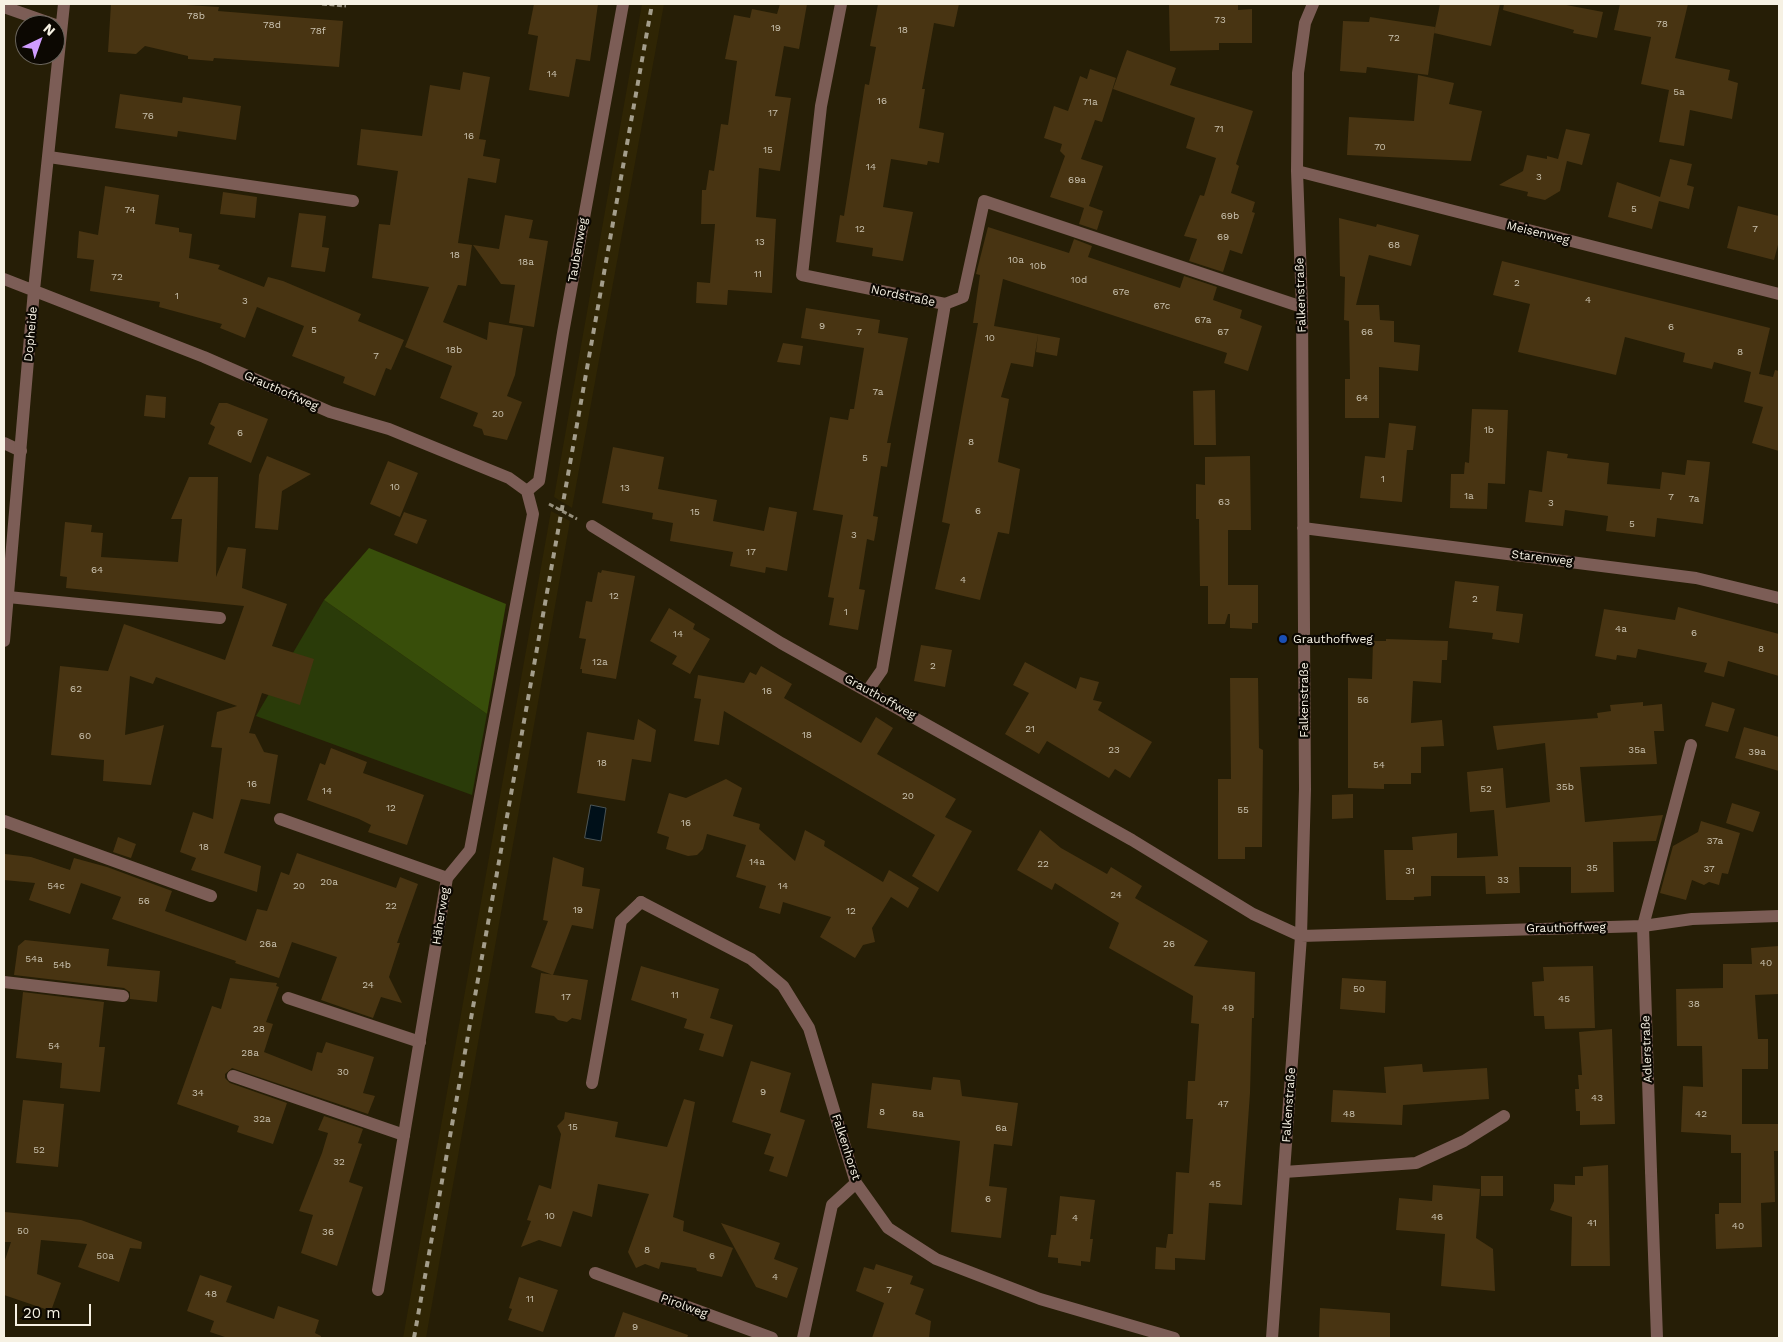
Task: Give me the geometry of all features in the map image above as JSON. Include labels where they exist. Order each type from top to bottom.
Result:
[{"type":"street","name":"Taubenweg","points":[[527,491],[539,481],[563,332],[623,4]]},
{"type":"street","name":"Nordstraße","points":[[841,4],[821,106],[802,275],[945,304],[882,670],[868,690]]},
{"type":"street","name":"Falkenstraße","points":[[1272,1338],[1302,936],[1305,834],[1302,307],[1297,171],[1298,73],[1305,24],[1314,4]]},
{"type":"street","points":[[4,7],[27,15]]},
{"type":"street","name":"Dopheide","points":[[4,641],[34,290],[58,65]]},
{"type":"street","points":[[49,157],[353,201]]},
{"type":"street","name":"Meisenweg","points":[[1297,171],[1779,294]]},
{"type":"street","points":[[945,304],[963,297],[984,201],[1302,307]]},
{"type":"street","name":"Grauthoffweg","points":[[4,279],[204,357],[330,412],[389,429],[509,478],[527,491]]},
{"type":"street","points":[[4,443],[21,451]]},
{"type":"street","name":"Häherweg","points":[[378,1290],[447,878],[470,850],[533,514],[527,491]]},
{"type":"street","name":"Grauthoffweg","points":[[592,526],[781,643],[868,690],[1132,840],[1253,914],[1302,936],[1643,926],[1692,919],[1779,916]]},
{"type":"street","name":"Starenweg","points":[[1303,528],[1696,578],[1779,598]]},
{"type":"street","points":[[8,597],[220,618]]},
{"type":"street","name":"Adlerstraße","points":[[1657,1338],[1643,926],[1691,745]]},
{"type":"street","points":[[280,819],[447,878]]},
{"type":"street","points":[[4,821],[211,896]]},
{"type":"street","name":"Falkenhorst","points":[[592,1083],[621,921],[641,902],[751,959],[783,986],[809,1028],[856,1183],[888,1228],[936,1259],[1040,1299],[1174,1338]]},
{"type":"street","points":[[4,982],[123,996]]},
{"type":"street","points":[[288,998],[420,1042]]},
{"type":"street","points":[[233,1076],[404,1135]]},
{"type":"street","points":[[1284,1172],[1416,1163],[1464,1141],[1504,1116]]},
{"type":"street","points":[[803,1338],[832,1204],[856,1183]]},
{"type":"street","name":"Pirolweg","points":[[595,1273],[772,1338]]},
{"type":"path","points":[[322,4],[346,6]]},
{"type":"path","points":[[527,491],[592,526]]},
{"type":"shaded area","points":[[642,4],[664,4],[572,508],[554,497]]},
{"type":"shaded area","points":[[551,511],[570,521],[426,1338],[403,1338]]},
{"type":"shaded area","points":[[591,805],[606,808],[601,841],[585,838]]},
{"type":"green space","points":[[369,548],[506,604],[487,714],[324,600]]},
{"type":"green space","points":[[324,600],[487,714],[472,795],[256,716]]},
{"type":"building","points":[[111,4],[170,4],[219,7],[218,11],[343,21],[339,67],[214,58],[213,61],[188,59],[188,56],[145,46],[136,54],[108,52]]},
{"type":"building","points":[[534,4],[598,4],[590,61],[576,59],[569,97],[529,90],[538,36],[528,34]]},
{"type":"building","points":[[780,4],[807,4],[799,49],[784,46],[775,96],[791,98],[780,171],[759,168],[756,217],[776,219],[772,293],[728,290],[727,305],[696,303],[697,282],[710,283],[715,224],[701,224],[702,190],[706,190],[709,170],[714,171],[721,124],[728,125],[737,61],[725,59],[734,15],[750,18],[752,9],[777,14]]},
{"type":"building","points":[[878,4],[959,4],[954,27],[934,23],[922,89],[925,89],[919,128],[944,133],[939,163],[928,161],[927,165],[891,159],[883,207],[913,212],[903,261],[872,256],[873,248],[836,242],[840,215],[844,216],[865,84],[869,85],[876,47],[870,46]]},
{"type":"building","points":[[1238,4],[1238,10],[1252,9],[1252,43],[1219,43],[1219,50],[1170,51],[1169,5]]},
{"type":"building","points":[[1440,4],[1500,4],[1491,46],[1434,33]]},
{"type":"building","points":[[1504,4],[1561,4],[1603,12],[1597,38],[1573,33],[1574,30],[1503,10]]},
{"type":"building","points":[[1620,4],[1688,4],[1675,58],[1730,70],[1728,80],[1738,83],[1732,119],[1690,110],[1684,146],[1659,142],[1669,90],[1641,84],[1651,37],[1614,30]]},
{"type":"building","points":[[1370,17],[1435,27],[1428,75],[1367,67],[1366,73],[1340,71],[1343,21],[1369,22]]},
{"type":"building","points":[[1127,50],[1176,68],[1170,85],[1253,111],[1236,164],[1239,166],[1231,193],[1255,202],[1252,212],[1255,213],[1242,254],[1230,250],[1223,272],[1189,261],[1197,239],[1184,236],[1200,195],[1204,196],[1216,158],[1186,148],[1195,118],[1113,89]]},
{"type":"building","points":[[1090,69],[1116,78],[1102,122],[1095,120],[1081,159],[1103,166],[1089,206],[1103,211],[1097,230],[1079,224],[1084,208],[1050,197],[1065,156],[1060,151],[1062,144],[1044,138],[1054,106],[1068,111],[1080,76],[1087,79]]},
{"type":"building","points":[[463,72],[490,77],[479,139],[486,140],[483,156],[500,159],[496,183],[468,178],[458,243],[472,245],[466,286],[458,285],[443,322],[487,340],[489,322],[523,328],[515,375],[507,396],[522,402],[507,440],[484,435],[482,429],[473,426],[478,413],[440,398],[452,366],[405,347],[429,287],[372,278],[379,224],[390,225],[398,171],[357,165],[361,129],[422,136],[430,85],[460,90]]},
{"type":"building","points":[[1418,75],[1454,83],[1449,104],[1482,111],[1471,161],[1347,155],[1349,117],[1414,121]]},
{"type":"building","points":[[120,94],[182,103],[183,97],[241,106],[236,140],[178,131],[177,137],[115,128]]},
{"type":"building","points":[[1566,129],[1590,134],[1582,165],[1567,161],[1560,191],[1545,200],[1527,196],[1528,192],[1499,185],[1523,171],[1527,155],[1547,159],[1547,156],[1558,159]]},
{"type":"building","points":[[1670,159],[1692,164],[1687,185],[1694,187],[1689,209],[1659,201],[1652,229],[1608,217],[1617,182],[1660,197]]},
{"type":"building","points":[[105,186],[159,195],[155,224],[179,228],[179,232],[192,234],[189,258],[220,265],[218,269],[264,287],[268,277],[283,281],[361,314],[358,321],[404,340],[391,370],[386,368],[375,396],[343,383],[345,377],[292,356],[304,326],[257,307],[245,338],[220,328],[222,324],[159,307],[160,302],[90,291],[94,260],[77,258],[79,231],[98,235]]},
{"type":"building","points":[[223,192],[257,197],[255,218],[220,214]]},
{"type":"building","points":[[1738,206],[1779,216],[1779,241],[1774,260],[1727,248]]},
{"type":"building","points":[[299,213],[326,216],[322,247],[329,248],[325,272],[291,267]]},
{"type":"building","points":[[505,215],[533,220],[529,238],[548,241],[534,327],[509,323],[515,285],[501,284],[473,245],[499,249]]},
{"type":"building","points":[[1339,218],[1376,227],[1377,224],[1419,235],[1411,266],[1369,255],[1356,305],[1379,305],[1380,320],[1394,321],[1394,342],[1420,345],[1418,371],[1379,367],[1379,418],[1345,418],[1345,379],[1350,379],[1349,321],[1344,320],[1345,277],[1340,276]]},
{"type":"building","points":[[988,227],[1069,253],[1074,239],[1092,246],[1088,257],[1180,288],[1184,276],[1217,287],[1213,300],[1242,310],[1240,318],[1262,326],[1248,371],[1224,363],[1227,353],[1003,279],[994,326],[1038,334],[1033,367],[1011,363],[1001,397],[1009,399],[998,462],[1020,469],[1009,534],[998,532],[980,600],[935,589],[950,524],[942,522],[978,323],[973,323],[980,275],[976,274]]},
{"type":"building","points":[[1502,261],[1770,328],[1759,374],[1773,377],[1775,370],[1779,371],[1779,451],[1752,443],[1763,407],[1744,402],[1751,372],[1714,362],[1712,369],[1683,362],[1685,353],[1625,337],[1616,375],[1518,352],[1530,304],[1493,295]]},
{"type":"building","points":[[806,308],[880,320],[878,333],[908,338],[887,443],[891,443],[887,467],[881,466],[873,516],[878,517],[874,541],[867,539],[859,589],[865,590],[858,630],[829,625],[834,598],[828,597],[843,515],[813,510],[830,417],[848,420],[850,409],[854,409],[864,348],[801,338]]},
{"type":"building","points":[[1038,334],[1060,338],[1057,356],[1036,352]]},
{"type":"building","points":[[783,343],[803,346],[800,365],[777,362]]},
{"type":"building","points":[[1215,390],[1216,445],[1194,445],[1193,391]]},
{"type":"building","points":[[146,395],[166,397],[165,418],[144,416]]},
{"type":"building","points":[[219,403],[227,403],[268,419],[251,463],[208,444],[215,427],[210,424]]},
{"type":"building","points":[[1472,409],[1508,410],[1505,484],[1488,483],[1487,509],[1450,508],[1451,474],[1464,474],[1465,462],[1469,463]]},
{"type":"building","points":[[1389,423],[1416,426],[1413,450],[1407,450],[1402,502],[1360,498],[1365,456],[1385,458]]},
{"type":"building","points":[[613,447],[664,457],[658,489],[717,500],[713,521],[764,531],[769,507],[797,512],[787,571],[766,567],[765,573],[730,566],[733,552],[670,541],[673,523],[652,519],[653,513],[602,503]]},
{"type":"building","points":[[1547,451],[1568,454],[1567,458],[1609,463],[1607,484],[1660,489],[1662,472],[1685,475],[1687,460],[1710,462],[1703,524],[1657,518],[1655,537],[1606,531],[1608,516],[1565,510],[1563,526],[1525,522],[1529,490],[1542,492]]},
{"type":"building","points":[[267,456],[311,474],[282,491],[278,530],[255,528],[259,475]]},
{"type":"building","points":[[1250,456],[1251,530],[1228,530],[1228,585],[1258,585],[1258,623],[1252,623],[1252,629],[1230,628],[1230,614],[1228,614],[1225,624],[1208,624],[1208,586],[1200,586],[1199,519],[1196,519],[1196,484],[1205,485],[1205,457]]},
{"type":"building","points":[[388,461],[418,473],[400,517],[370,504]]},
{"type":"building","points":[[189,477],[218,477],[216,577],[228,547],[246,549],[242,588],[287,604],[272,646],[314,659],[300,705],[262,693],[249,733],[255,734],[264,752],[278,755],[270,804],[241,799],[224,853],[261,866],[257,892],[191,870],[196,858],[180,852],[193,812],[213,819],[222,748],[211,747],[217,712],[237,706],[156,677],[153,684],[130,676],[125,735],[164,725],[151,785],[103,781],[104,760],[51,755],[60,666],[108,671],[124,624],[225,660],[244,606],[66,588],[67,577],[60,576],[65,522],[92,525],[91,532],[103,533],[101,557],[178,562],[182,519],[171,519]]},
{"type":"building","points":[[404,512],[427,520],[417,544],[394,535]]},
{"type":"building","points":[[602,570],[635,576],[616,679],[582,673],[582,669],[580,669],[586,639],[579,638],[586,601],[592,602],[598,572],[601,573]]},
{"type":"building","points":[[1455,581],[1499,586],[1496,611],[1523,614],[1519,643],[1492,639],[1493,633],[1449,628]]},
{"type":"building","points":[[1678,607],[1779,634],[1779,676],[1728,661],[1724,677],[1704,672],[1707,663],[1638,649],[1636,658],[1617,655],[1616,660],[1595,656],[1604,609],[1675,620]]},
{"type":"building","points":[[669,608],[695,624],[693,629],[710,639],[690,674],[672,664],[677,656],[650,641]]},
{"type":"building","points":[[1386,639],[1448,641],[1447,660],[1442,660],[1441,683],[1413,681],[1411,723],[1442,720],[1444,746],[1421,747],[1421,773],[1411,773],[1411,784],[1384,784],[1384,789],[1348,788],[1348,678],[1372,679],[1373,641],[1386,641]]},
{"type":"building","points":[[921,645],[952,650],[945,687],[914,681]]},
{"type":"building","points":[[1025,662],[1076,689],[1080,677],[1099,682],[1093,700],[1102,702],[1098,710],[1152,742],[1130,778],[1115,769],[1109,778],[1047,741],[1039,754],[1005,734],[1029,693],[1013,685]]},
{"type":"building","points":[[761,666],[792,684],[784,698],[861,743],[876,717],[893,728],[877,754],[956,799],[945,817],[972,831],[938,892],[912,876],[935,835],[724,711],[719,745],[694,741],[701,699],[694,698],[698,675],[744,683],[750,672],[756,675]]},
{"type":"building","points":[[1230,678],[1258,678],[1259,748],[1263,750],[1262,847],[1245,847],[1245,859],[1218,859],[1218,779],[1231,779]]},
{"type":"building","points":[[1643,702],[1643,706],[1662,704],[1664,731],[1654,731],[1657,764],[1580,767],[1585,822],[1663,815],[1656,841],[1613,842],[1614,892],[1571,893],[1571,867],[1519,867],[1520,893],[1486,894],[1485,876],[1431,876],[1431,896],[1414,897],[1414,900],[1386,900],[1384,850],[1413,850],[1412,837],[1457,833],[1457,858],[1498,856],[1494,810],[1470,812],[1467,772],[1503,768],[1506,808],[1550,802],[1545,743],[1497,750],[1493,726],[1598,718],[1597,713],[1611,711],[1610,705]]},
{"type":"building","points":[[1712,702],[1735,709],[1728,732],[1705,726]]},
{"type":"building","points":[[638,719],[656,730],[651,762],[632,759],[625,801],[577,793],[587,732],[634,740]]},
{"type":"building","points":[[1744,727],[1779,737],[1779,771],[1735,758]]},
{"type":"building","points":[[331,748],[367,762],[363,773],[424,795],[407,845],[368,832],[371,825],[307,800],[320,763],[325,765]]},
{"type":"building","points":[[726,779],[742,788],[733,816],[760,824],[759,829],[795,861],[805,830],[825,841],[824,846],[883,882],[889,870],[919,888],[908,908],[891,897],[872,928],[875,942],[863,945],[855,958],[820,937],[831,917],[783,902],[780,914],[759,908],[766,886],[736,877],[746,845],[707,834],[703,849],[697,855],[688,856],[666,849],[669,837],[657,833],[669,793],[686,798]]},
{"type":"building","points":[[1353,794],[1353,818],[1332,819],[1332,795]]},
{"type":"building","points":[[1732,803],[1760,812],[1753,832],[1726,823]]},
{"type":"building","points":[[1701,821],[1740,833],[1728,874],[1722,873],[1719,885],[1709,882],[1704,885],[1692,880],[1686,900],[1660,893],[1673,846],[1698,832]]},
{"type":"building","points":[[1040,830],[1061,848],[1107,874],[1111,867],[1142,886],[1135,898],[1208,941],[1194,966],[1255,972],[1250,1093],[1242,1205],[1209,1203],[1205,1260],[1175,1258],[1175,1270],[1155,1269],[1156,1247],[1166,1248],[1168,1234],[1173,1234],[1176,1172],[1189,1173],[1193,1119],[1186,1119],[1188,1081],[1195,1081],[1199,1024],[1191,1023],[1193,996],[1109,948],[1119,923],[1055,883],[1052,890],[1017,870]]},
{"type":"building","points":[[118,837],[136,844],[131,858],[113,852]]},
{"type":"building","points":[[297,853],[396,888],[400,877],[418,884],[397,943],[400,943],[389,977],[402,1003],[381,997],[373,1018],[321,1000],[337,957],[292,942],[279,978],[235,963],[236,961],[112,919],[121,897],[81,883],[70,914],[29,900],[35,883],[4,880],[5,854],[31,857],[70,870],[74,858],[107,867],[172,891],[165,911],[246,941],[257,909],[267,911],[281,872],[289,875]]},
{"type":"building","points":[[553,857],[584,868],[582,886],[600,889],[593,929],[572,925],[553,975],[531,967],[548,921],[543,920]]},
{"type":"building","points":[[25,940],[109,949],[107,966],[160,971],[157,1002],[130,999],[130,992],[124,988],[14,975],[18,946]]},
{"type":"building","points":[[1779,946],[1779,994],[1755,995],[1758,1039],[1768,1039],[1768,1069],[1742,1069],[1742,1124],[1779,1124],[1779,1151],[1774,1151],[1775,1202],[1761,1203],[1762,1247],[1716,1249],[1715,1214],[1719,1214],[1719,1203],[1741,1203],[1741,1153],[1731,1153],[1731,1135],[1681,1132],[1683,1086],[1703,1087],[1702,1046],[1677,1046],[1676,989],[1723,988],[1723,964],[1752,964],[1751,948]]},
{"type":"building","points":[[641,966],[719,989],[710,1018],[733,1025],[723,1057],[699,1050],[704,1034],[684,1028],[687,1019],[631,1000]]},
{"type":"building","points":[[1593,966],[1595,1028],[1545,1029],[1544,1016],[1534,1016],[1532,982],[1544,981],[1543,967]]},
{"type":"building","points":[[541,973],[588,980],[581,1020],[572,1018],[567,1022],[558,1020],[554,1016],[535,1013]]},
{"type":"building","points":[[230,978],[277,983],[276,986],[279,987],[266,1022],[273,1024],[264,1052],[312,1071],[317,1052],[322,1053],[326,1042],[374,1057],[363,1093],[375,1096],[368,1114],[232,1068],[225,1074],[225,1078],[230,1083],[287,1103],[273,1144],[237,1132],[239,1126],[177,1104],[212,1006],[221,1009]]},
{"type":"building","points":[[1342,978],[1386,981],[1385,1013],[1340,1009]]},
{"type":"building","points":[[23,992],[104,1002],[99,1047],[105,1047],[100,1092],[60,1088],[62,1063],[16,1058]]},
{"type":"building","points":[[1612,1029],[1615,1124],[1580,1125],[1580,1111],[1576,1111],[1575,1089],[1579,1089],[1578,1075],[1582,1075],[1579,1032]]},
{"type":"building","points":[[751,1061],[791,1073],[780,1112],[805,1120],[787,1177],[769,1171],[774,1157],[764,1154],[771,1134],[732,1122]]},
{"type":"building","points":[[1422,1064],[1423,1072],[1487,1068],[1489,1099],[1403,1105],[1402,1125],[1331,1122],[1333,1090],[1386,1093],[1384,1067]]},
{"type":"building","points":[[933,1077],[960,1080],[962,1096],[1018,1103],[1012,1146],[994,1144],[989,1186],[1007,1188],[1001,1238],[951,1232],[960,1141],[867,1128],[872,1083],[931,1090]]},
{"type":"building","points":[[684,1099],[695,1102],[673,1217],[684,1221],[683,1231],[733,1248],[722,1277],[697,1271],[696,1268],[661,1262],[659,1269],[645,1264],[636,1268],[628,1252],[649,1194],[598,1184],[592,1217],[573,1211],[561,1247],[539,1240],[521,1247],[531,1221],[527,1220],[539,1185],[551,1189],[561,1134],[557,1126],[564,1119],[565,1112],[618,1122],[615,1137],[667,1147]]},
{"type":"building","points":[[23,1100],[64,1104],[58,1167],[16,1163]]},
{"type":"building","points":[[324,1116],[363,1129],[358,1143],[362,1144],[349,1182],[363,1187],[337,1266],[301,1253],[313,1215],[299,1211],[328,1133],[318,1130]]},
{"type":"building","points":[[1608,1165],[1610,1266],[1571,1266],[1572,1217],[1550,1210],[1554,1201],[1554,1184],[1575,1185],[1575,1176],[1583,1176],[1583,1167]]},
{"type":"building","points":[[1481,1176],[1503,1176],[1503,1196],[1481,1196]]},
{"type":"building","points":[[1433,1185],[1480,1189],[1476,1238],[1493,1249],[1495,1291],[1441,1286],[1445,1234],[1396,1230],[1399,1198],[1432,1201]]},
{"type":"building","points":[[1060,1196],[1095,1200],[1090,1239],[1093,1239],[1090,1262],[1081,1261],[1081,1266],[1058,1263],[1058,1258],[1048,1257],[1051,1235],[1056,1235]]},
{"type":"building","points":[[5,1212],[81,1220],[142,1242],[141,1249],[130,1248],[119,1282],[78,1267],[87,1244],[41,1240],[37,1274],[61,1283],[51,1311],[4,1295],[4,1263],[11,1242],[4,1242]]},
{"type":"building","points":[[721,1223],[780,1243],[774,1259],[798,1268],[787,1298],[756,1287]]},
{"type":"building","points":[[876,1264],[913,1276],[910,1284],[924,1289],[915,1314],[931,1321],[929,1338],[872,1338],[884,1303],[856,1291],[864,1267],[874,1270]]},
{"type":"building","points":[[200,1275],[232,1286],[226,1302],[274,1319],[278,1306],[319,1320],[315,1333],[321,1336],[321,1338],[228,1338],[210,1332],[214,1321],[187,1311]]},
{"type":"building","points":[[519,1277],[558,1290],[543,1332],[508,1320],[512,1309],[509,1308]]},
{"type":"building","points":[[1320,1308],[1390,1313],[1390,1338],[1319,1338]]},
{"type":"building","points":[[623,1312],[688,1335],[687,1338],[614,1338]]},
{"type":"railway","points":[[414,1338],[652,4]]},
{"type":"place","name":"Grauthoffweg","points":[[1283,639]]}]
